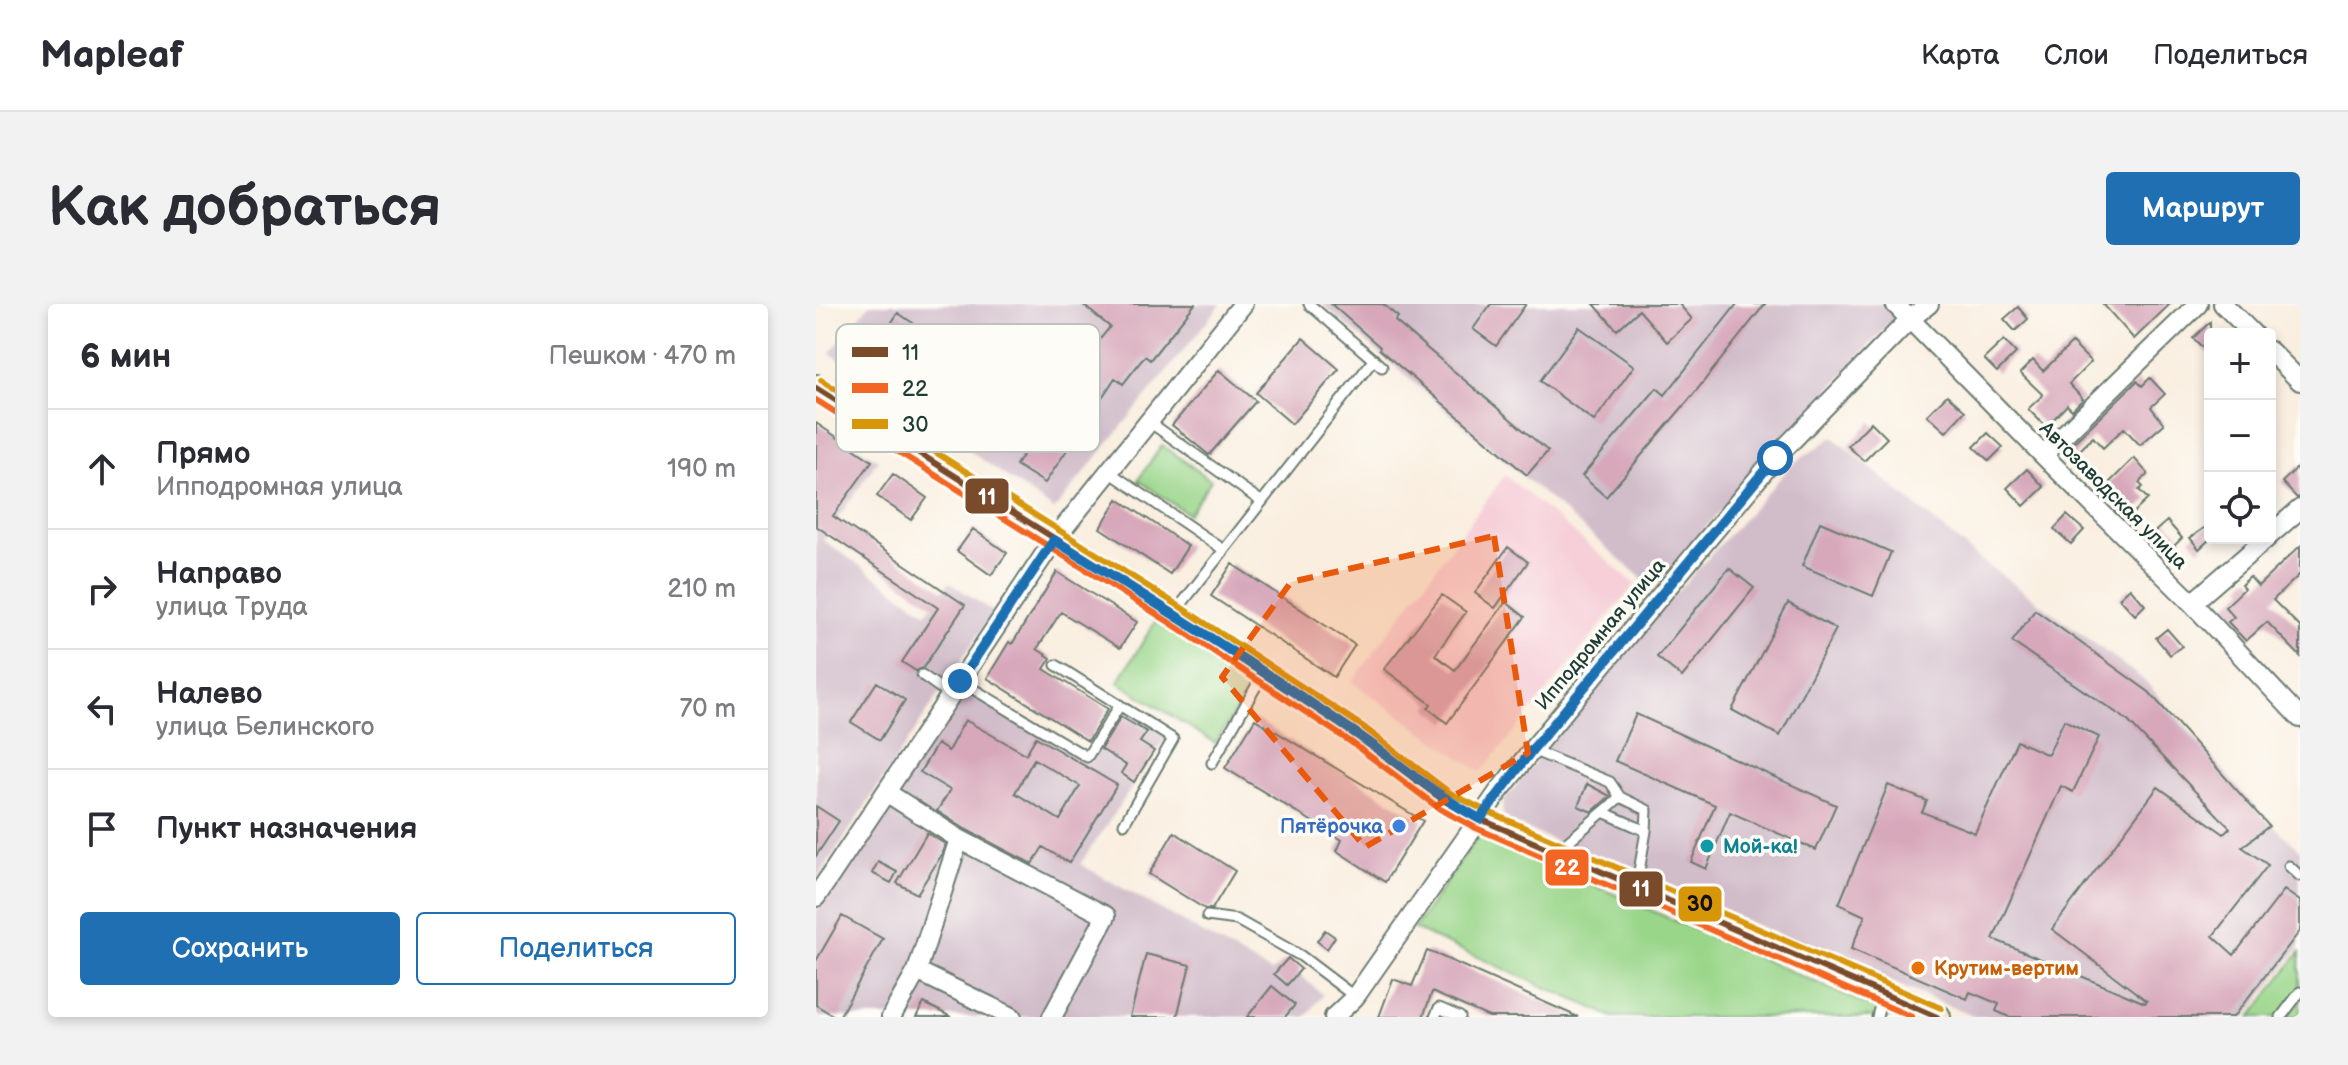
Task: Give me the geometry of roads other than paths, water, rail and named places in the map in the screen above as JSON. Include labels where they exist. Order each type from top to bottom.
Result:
[{"type":"main road","points":[[816,388],[836,401]]},
{"type":"main road","points":[[916,452],[1174,614],[1357,734],[1445,801],[1636,886],[1880,1006],[1937,1017]]},
{"type":"street","points":[[816,897],[1054,540],[1243,304]]},
{"type":"street","name":"Автозаводская улица","points":[[1895,304],[2192,603],[2300,718]]},
{"type":"street","name":"Ипподромная улица","points":[[1334,1017],[1355,997],[1532,750],[1775,458],[1910,319],[1929,304]]},
{"type":"street","points":[[2043,455],[2198,304]]},
{"type":"street","points":[[2223,304],[2247,328]]},
{"type":"street","points":[[2276,357],[2300,381]]},
{"type":"street","points":[[2276,530],[2300,509]]},
{"type":"street","points":[[2192,603],[2260,544]]},
{"type":"street","points":[[886,792],[959,839],[1106,916],[1052,1017]]},
{"type":"street","points":[[891,1017],[917,971],[959,839]]},
{"type":"street","points":[[917,971],[1012,1017]]},
{"type":"lane","points":[[1309,304],[1382,367]]},
{"type":"lane","points":[[1174,614],[1374,359]]},
{"type":"lane","points":[[1148,421],[1262,502]]},
{"type":"lane","points":[[1108,471],[1224,550]]},
{"type":"lane","points":[[1056,665],[1173,739],[1124,824]]},
{"type":"lane","points":[[1212,763],[1264,673]]},
{"type":"lane","points":[[922,675],[955,688],[1087,757],[1120,705]]},
{"type":"lane","points":[[1532,750],[1610,782],[1620,797],[1647,810],[1636,886]]},
{"type":"lane","points":[[1556,851],[1620,797]]},
{"type":"lane","points":[[1603,812],[1646,831]]},
{"type":"lane","points":[[2289,866],[2300,876]]},
{"type":"lane","points":[[1207,916],[1237,920],[1301,956],[1355,997]]},
{"type":"lane","points":[[2281,1017],[2300,992]]},
{"type":"lane","points":[[1435,1017],[1439,1008],[1460,1017]]},
{"type":"place","name":"Пятёрочка","points":[[1399,826]]},
{"type":"place","name":"Мой-ка!","points":[[1707,846]]},
{"type":"place","name":"Крутим-вертим","points":[[1918,968]]}]
